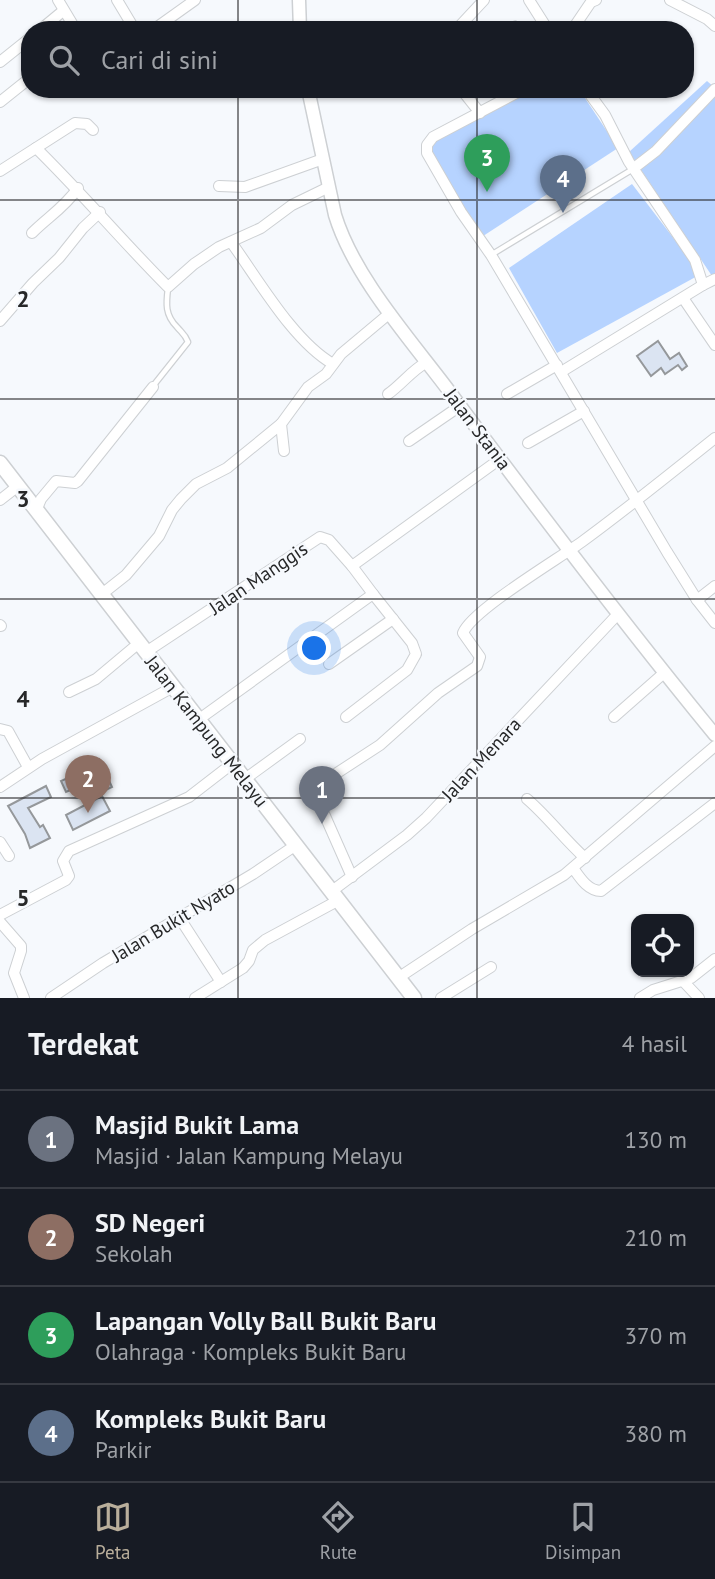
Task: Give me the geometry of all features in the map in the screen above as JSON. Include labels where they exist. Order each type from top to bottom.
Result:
[{"type":"main road","name":"Jalan Kampung Melayu","points":[[0,463],[414,998]]},
{"type":"street","points":[[58,0],[70,21]]},
{"type":"street","points":[[117,0],[130,21]]},
{"type":"street","points":[[166,21],[195,0]]},
{"type":"street","points":[[299,0],[300,21]]},
{"type":"street","points":[[464,21],[484,0]]},
{"type":"street","points":[[530,0],[543,21]]},
{"type":"street","points":[[578,21],[591,2],[596,0]]},
{"type":"street","points":[[670,0],[715,26]]},
{"type":"street","points":[[51,21],[63,11]]},
{"type":"street","points":[[0,61],[21,45]]},
{"type":"street","points":[[0,102],[21,85]]},
{"type":"street","points":[[637,173],[715,89]]},
{"type":"street","name":"Jalan Stania","points":[[311,98],[335,215],[344,243],[390,313],[568,550],[715,735]]},
{"type":"street","points":[[468,98],[480,113]]},
{"type":"street","points":[[498,98],[480,113],[433,137],[427,145],[427,153],[461,212],[494,259],[636,501],[697,600],[715,623]]},
{"type":"street","points":[[593,98],[637,173],[695,260],[703,285]]},
{"type":"street","points":[[0,172],[75,123],[88,124],[93,130]]},
{"type":"street","points":[[36,148],[78,188],[131,250],[168,287],[194,264],[261,228],[292,205],[329,187]]},
{"type":"street","points":[[219,186],[244,187],[323,159]]},
{"type":"street","points":[[32,233],[43,222],[56,215],[78,188]]},
{"type":"street","points":[[0,321],[100,212]]},
{"type":"street","points":[[231,242],[302,339],[321,357],[333,363]]},
{"type":"street","points":[[507,394],[559,368],[715,279]]},
{"type":"street","points":[[683,298],[715,345]]},
{"type":"street","points":[[102,594],[126,575],[163,530],[172,510],[196,484],[228,468],[281,424],[303,392],[326,374],[333,363],[390,313]]},
{"type":"street","points":[[388,394],[402,384],[417,367],[427,362]]},
{"type":"street","points":[[33,507],[56,481],[78,481],[153,387]]},
{"type":"street","points":[[410,441],[460,406]]},
{"type":"street","points":[[528,443],[584,411]]},
{"type":"street","points":[[281,424],[284,450]]},
{"type":"street","points":[[352,877],[314,791],[317,786],[380,745],[438,693],[477,666],[480,657],[464,637],[465,628],[539,569],[636,501],[715,438]]},
{"type":"street","points":[[346,717],[373,699],[407,670],[416,654],[412,643],[352,566],[500,459]]},
{"type":"street","points":[[0,500],[18,486]]},
{"type":"street","name":"Jalan Manggis","points":[[142,648],[320,537],[329,540],[352,566]]},
{"type":"street","points":[[697,600],[715,586]]},
{"type":"street","points":[[198,720],[373,594]]},
{"type":"street","name":"Jalan Menara","points":[[195,998],[247,964],[253,950],[265,940],[336,896],[352,877],[426,818],[618,614]]},
{"type":"street","points":[[329,664],[393,619]]},
{"type":"street","points":[[69,692],[96,679],[142,648]]},
{"type":"street","points":[[614,717],[664,673]]},
{"type":"street","points":[[0,786],[28,767],[173,687]]},
{"type":"street","points":[[0,729],[8,731],[28,767]]},
{"type":"street","points":[[245,779],[300,739]]},
{"type":"street","points":[[398,978],[472,929],[573,868],[715,746]]},
{"type":"street","points":[[0,915],[66,880],[69,876],[63,862],[69,851],[189,797],[233,764]]},
{"type":"street","points":[[527,799],[542,812],[562,838],[585,858]]},
{"type":"street","points":[[573,868],[587,886],[601,891],[715,803]]},
{"type":"street","points":[[0,842],[9,856]]},
{"type":"street","name":"Jalan Bukit Nyato","points":[[51,998],[103,962],[253,874],[296,845]]},
{"type":"street","points":[[179,917],[221,982]]},
{"type":"street","points":[[0,922],[21,946],[14,973],[24,998]]},
{"type":"street","points":[[640,998],[653,990],[691,978],[715,959]]},
{"type":"street","points":[[441,998],[491,967]]},
{"type":"street","points":[[683,981],[699,998]]},
{"type":"lane","points":[[494,259],[637,173]]},
{"type":"lane","points":[[153,387],[188,342],[165,309],[168,287]]},
{"type":"shaded area","points":[[707,81],[715,88],[715,274],[712,276],[629,152],[688,98],[694,98],[694,93]]},
{"type":"shaded area","points":[[512,98],[585,98],[618,148],[477,240],[425,146]]},
{"type":"shaded area","points":[[632,184],[701,274],[557,353],[509,268]]},
{"type":"building","points":[[658,341],[670,359],[679,353],[687,366],[682,370],[678,365],[665,374],[661,368],[651,376],[637,356]]},
{"type":"building","points":[[99,759],[112,787],[97,794],[91,781],[66,792],[61,781],[86,770],[84,766]]},
{"type":"building","points":[[46,786],[51,797],[28,808],[50,838],[30,848],[8,806]]},
{"type":"building","points":[[102,796],[110,811],[73,830],[66,815]]},
{"type":"place","name":"Lapangan Volly Ball Bukit Baru","points":[[487,192]]},
{"type":"place","name":"Kompleks Bukit Baru","points":[[563,213]]},
{"type":"place","name":"SD Negeri","points":[[88,813]]},
{"type":"place","name":"Masjid Bukit Lama","points":[[322,824]]}]
